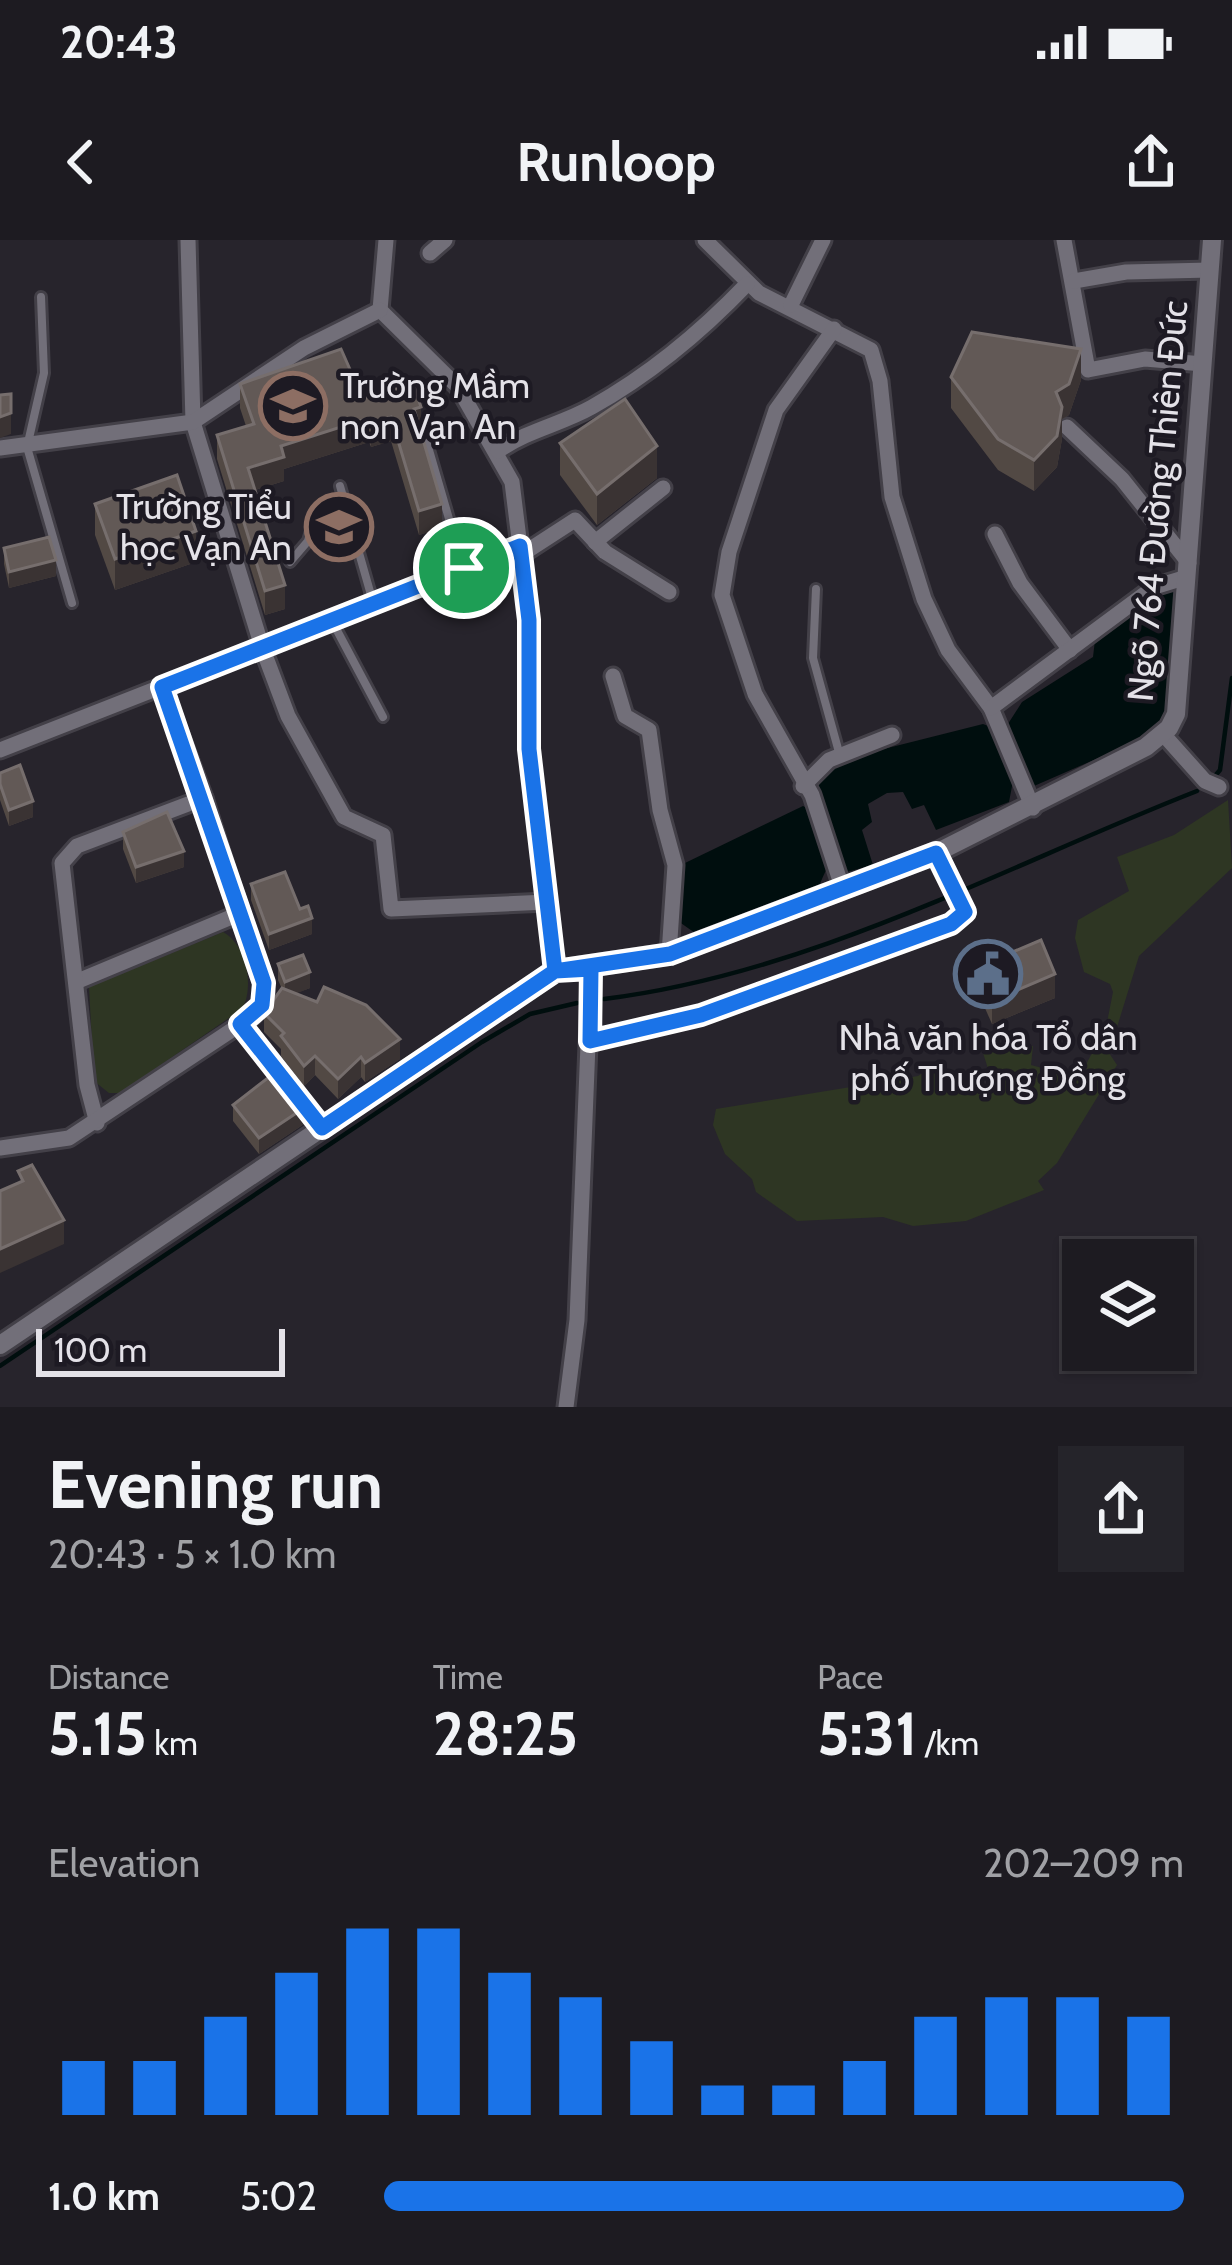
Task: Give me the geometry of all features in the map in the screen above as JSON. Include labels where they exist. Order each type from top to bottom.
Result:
[{"type":"street","points":[[188,240],[193,422],[288,716],[344,817],[383,835],[391,909],[547,902]]},
{"type":"street","points":[[380,310],[386,240]]},
{"type":"street","points":[[430,253],[446,240]]},
{"type":"street","points":[[705,240],[747,284],[871,350],[880,381],[892,497],[905,544],[948,650],[992,708],[1033,808]]},
{"type":"street","points":[[791,304],[823,240]]},
{"type":"street","points":[[1064,240],[1088,370],[1169,358],[1203,364]]},
{"type":"street","name":"Ngõ 764 Đường Thiên Đức","points":[[555,971],[670,954],[843,890],[1033,808],[1163,734],[1176,714],[1212,240]]},
{"type":"street","points":[[1074,281],[1126,272],[1210,270]]},
{"type":"street","points":[[499,451],[530,430],[608,398],[712,320],[747,284]]},
{"type":"street","points":[[0,448],[193,422],[304,348],[380,310]]},
{"type":"street","points":[[0,1346],[555,971],[529,749],[529,620],[512,482],[499,451],[458,387],[380,310]]},
{"type":"street","points":[[834,328],[776,410],[730,552],[722,595],[755,694],[812,795],[843,890]]},
{"type":"street","points":[[992,708],[1154,587],[1188,570],[1123,479],[1067,427]]},
{"type":"street","points":[[595,542],[663,488]]},
{"type":"street","points":[[0,750],[464,568],[520,551],[575,520],[595,542],[669,592]]},
{"type":"street","points":[[994,534],[1020,583],[1070,650]]},
{"type":"street","points":[[613,676],[625,716],[649,730],[656,757],[660,810],[675,865],[670,954]]},
{"type":"street","points":[[0,1148],[47,1143],[98,1123],[240,1024],[266,995],[204,798],[162,687]]},
{"type":"street","points":[[1163,734],[1205,781],[1219,788]]},
{"type":"street","points":[[803,786],[818,767],[892,735]]},
{"type":"street","points":[[98,1123],[87,1085],[62,872],[67,854],[91,840],[204,798]]},
{"type":"street","points":[[78,981],[241,913]]},
{"type":"street","points":[[566,1407],[577,1319],[591,969]]},
{"type":"street","points":[[240,1024],[322,1128]]},
{"type":"lane","points":[[41,297],[44,373],[27,447],[72,603]]},
{"type":"lane","points":[[428,443],[464,568]]},
{"type":"lane","points":[[340,486],[374,603]]},
{"type":"lane","points":[[290,562],[308,541],[313,524],[348,514]]},
{"type":"lane","points":[[816,589],[813,658],[840,756]]},
{"type":"lane","points":[[331,620],[383,716]]},
{"type":"lane","points":[[590,1041],[761,995],[951,924],[965,912],[936,853]]},
{"type":"green space","points":[[1228,800],[1232,868],[1139,956],[1109,1053],[1117,1065],[1057,1163],[1038,1181],[1044,1190],[966,1221],[913,1226],[883,1217],[797,1221],[756,1192],[752,1179],[725,1154],[713,1125],[716,1109],[918,1076],[938,1064],[978,1088],[992,1081],[983,1053],[1033,1046],[1031,1065],[1079,1078],[1092,1053],[1101,1053],[1113,992],[1110,984],[1084,972],[1075,938],[1078,920],[1129,891],[1117,857],[1174,835]]},
{"type":"green space","points":[[223,932],[238,946],[246,967],[248,989],[242,1009],[120,1093],[109,1093],[94,1081],[89,987]]},
{"type":"shaded area","points":[[1167,591],[1178,593],[1165,721],[1151,735],[1034,786],[1006,727],[1022,702],[1093,657],[1095,640]]},
{"type":"shaded area","points":[[983,724],[993,728],[1013,781],[1009,802],[936,830],[924,805],[912,809],[903,792],[887,793],[868,804],[872,822],[862,830],[873,865],[843,873],[817,779],[848,758]]},
{"type":"shaded area","points":[[803,806],[809,809],[826,870],[818,888],[695,933],[678,921],[685,863]]},
{"type":"building","points":[[972,332],[1081,349],[1069,384],[1056,392],[1062,407],[1057,436],[1034,460],[998,439],[951,377]]},
{"type":"building","points":[[341,349],[363,399],[413,383],[421,407],[414,409],[442,504],[419,511],[391,417],[371,423],[369,418],[281,446],[284,457],[248,468],[285,585],[265,591],[217,435],[254,424],[240,384]]},
{"type":"building","points":[[11,394],[11,413],[0,417],[0,395]]},
{"type":"building","points":[[625,399],[657,446],[597,494],[560,443]]},
{"type":"building","points":[[177,475],[196,531],[115,559],[95,504]]},
{"type":"building","points":[[49,537],[56,560],[9,572],[4,548]]},
{"type":"building","points":[[20,765],[33,801],[9,810],[0,773]]},
{"type":"building","points":[[167,812],[184,851],[136,867],[123,832]]},
{"type":"building","points":[[285,872],[300,909],[308,906],[312,918],[269,934],[251,884]]},
{"type":"building","points":[[1041,940],[1055,974],[992,1001],[977,967]]},
{"type":"building","points":[[303,955],[310,972],[285,982],[278,964]]},
{"type":"building","points":[[324,987],[366,1005],[400,1039],[365,1063],[361,1057],[338,1079],[315,1056],[304,1066],[281,1036],[284,1033],[264,1013],[282,988],[317,1002]]},
{"type":"building","points":[[273,1074],[304,1108],[259,1138],[233,1105]]},
{"type":"building","points":[[32,1165],[64,1220],[0,1249],[0,1191],[23,1181],[18,1171]]},
{"type":"waterway","points":[[1214,777],[1220,770],[1232,678]]},
{"type":"waterway","points":[[604,999],[682,986],[832,942],[1197,791]]},
{"type":"waterway","points":[[0,1366],[482,1042],[530,1014],[577,1003]]},
{"type":"place","name":"Trường Mầm non Vạn An","points":[[293,406]]},
{"type":"place","name":"Trường Tiểu học Vạn An","points":[[339,527]]},
{"type":"place","name":"Nhà văn hóa Tổ dân phố Thượng Đồng","points":[[988,974]]},
{"type":"route","points":[[464,568],[162,687],[264,983],[262,1005],[240,1024],[322,1128],[555,971],[670,954],[936,853],[965,912],[951,924],[761,995],[701,1015],[590,1041],[591,969],[555,971],[529,749],[529,620],[520,546],[464,568]]}]
